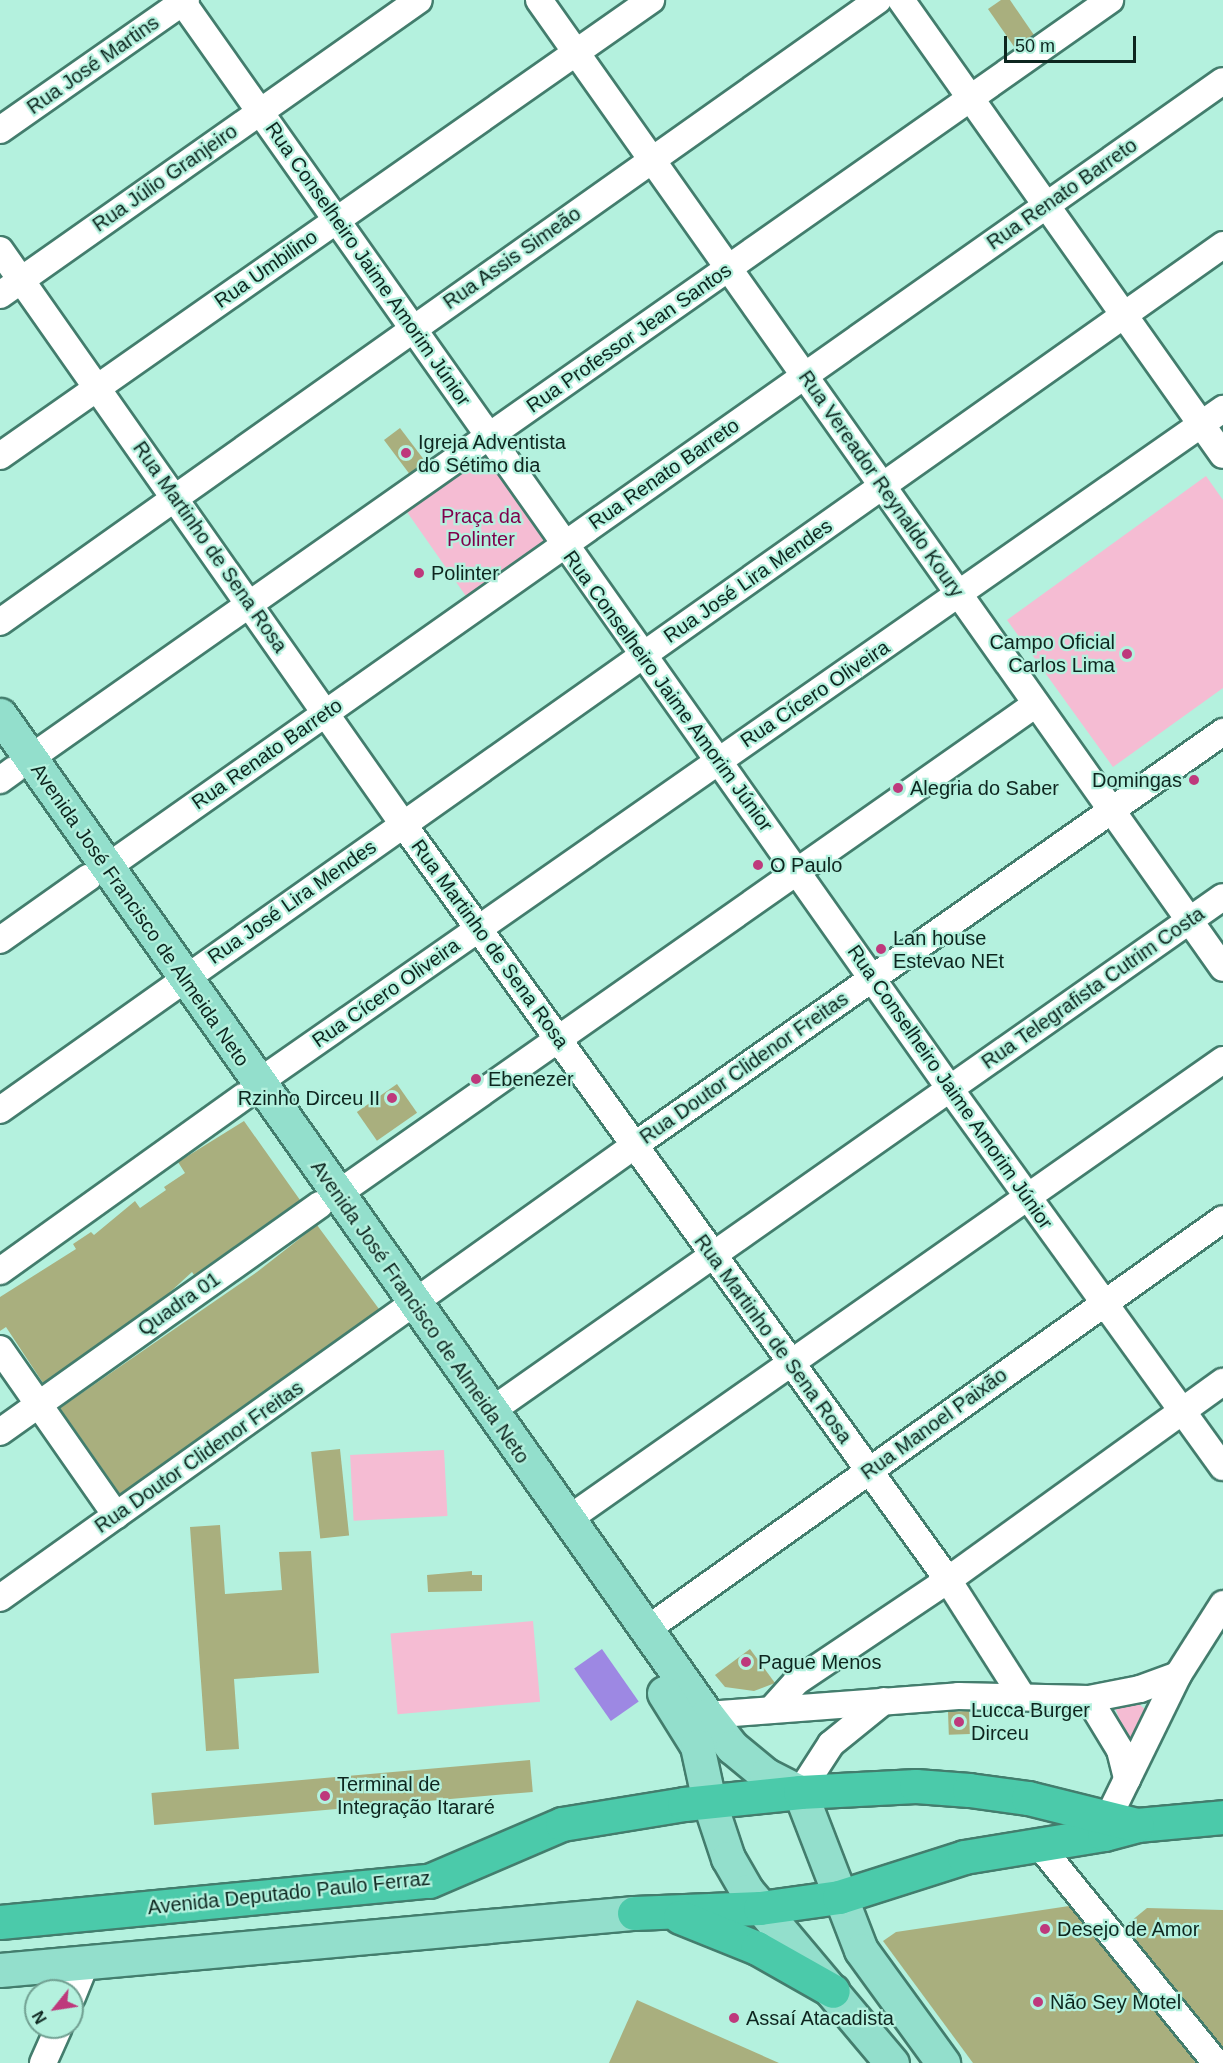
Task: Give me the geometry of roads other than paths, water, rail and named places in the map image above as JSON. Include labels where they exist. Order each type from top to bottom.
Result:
[{"type":"highway","name":"Avenida Deputado Paulo Ferraz","points":[[0,1922],[429,1881],[561,1824],[709,1801],[800,1792],[916,1786],[969,1790],[1123,1820],[1223,1817]]},
{"type":"highway","name":"Avenida Deputado Paulo Ferraz","points":[[648,1912],[760,1908],[839,1898],[964,1857],[1039,1845],[1123,1820]]},
{"type":"highway","points":[[648,1912],[757,1948],[833,1991]]},
{"type":"main road","name":"Avenida José Francisco de Almeida Neto","points":[[0,715],[11,765],[97,873],[407,1310],[683,1720],[697,1746],[709,1801],[728,1858],[760,1908],[892,2063]]},
{"type":"main road","name":"Avenida José Francisco de Almeida Neto","points":[[407,1310],[491,1411],[706,1715],[732,1747],[766,1775],[800,1792]]},
{"type":"main road","points":[[800,1792],[839,1898],[868,1961],[943,2063]]},
{"type":"main road","points":[[0,1970],[648,1912]]},
{"type":"street","name":"Rua Júlio Granjeiro","points":[[0,294],[419,0]]},
{"type":"street","name":"Rua Vereador Reynaldo Koury","points":[[538,0],[1223,968]]},
{"type":"street","name":"Rua Umbilino","points":[[0,456],[651,0]]},
{"type":"street","name":"Rua Assis Simeão","points":[[0,622],[174,496],[878,0]]},
{"type":"street","points":[[901,0],[1223,455]]},
{"type":"street","name":"Rua Professor Jean Santos","points":[[11,765],[250,604],[1110,0]]},
{"type":"street","name":"Rua Conselheiro Jaime Amorim Júnior","points":[[183,1],[642,655],[719,760],[950,1089],[1223,1467]]},
{"type":"street","name":"Rua José Martins","points":[[0,130],[183,1]]},
{"type":"street","name":"Rua Renato Barreto","points":[[0,940],[1223,81]]},
{"type":"street","name":"Rua José Lira Mendes","points":[[0,1110],[1223,245]]},
{"type":"street","name":"Rua Martinho de Sena Rosa","points":[[0,250],[404,824],[480,927],[712,1256],[948,1580],[1022,1696]]},
{"type":"street","name":"Rua Cícero Oliveira","points":[[0,1270],[480,927],[960,595],[1223,409]]},
{"type":"street","name":"Quadra 01","points":[[0,1432],[327,1200],[559,1040],[796,870],[1036,704]]},
{"type":"street","name":"Rua Doutor Clidenor Freitas","points":[[0,1598],[407,1310],[635,1145],[1223,732]]},
{"type":"street","name":"Rua Telegrafista Cutrim Costa","points":[[491,1411],[1223,897]]},
{"type":"street","points":[[567,1520],[1223,1060]]},
{"type":"street","name":"Rua Manoel Paixão","points":[[646,1629],[1104,1301],[1223,1219]]},
{"type":"street","points":[[0,1349],[116,1515]]},
{"type":"street","points":[[771,1710],[796,1682],[948,1580],[1223,1382]]},
{"type":"street","points":[[1127,1779],[1178,1675],[1223,1604]]},
{"type":"street","points":[[706,1715],[884,1701],[1022,1696],[1089,1699],[1140,1689],[1178,1675]]},
{"type":"street","points":[[1089,1699],[1120,1750],[1127,1779],[1123,1820]]},
{"type":"street","points":[[800,1792],[831,1744],[884,1701]]},
{"type":"street","points":[[1039,1845],[1216,2063]]},
{"type":"street","points":[[79,1979],[86,1963]]},
{"type":"street","points":[[43,2063],[54,2039]]},
{"type":"place","name":"Igreja Adventista do Sétimo dia","points":[[406,453]]},
{"type":"place","name":"Polinter","points":[[419,573]]},
{"type":"place","name":"Campo Oficial Carlos Lima","points":[[1127,654]]},
{"type":"place","name":"Domingas","points":[[1194,780]]},
{"type":"place","name":"Alegria do Saber","points":[[898,788]]},
{"type":"place","name":"O Paulo","points":[[758,865]]},
{"type":"place","name":"Lan house Estevao NEt","points":[[881,949]]},
{"type":"place","name":"Ebenezer","points":[[476,1079]]},
{"type":"place","name":"Rzinho Dirceu II","points":[[392,1098]]},
{"type":"place","name":"Pague Menos","points":[[746,1662]]},
{"type":"place","name":"Lucca Burger Dirceu","points":[[959,1722]]},
{"type":"place","name":"Terminal de Integração Itararé","points":[[325,1796]]},
{"type":"place","name":"Desejo de Amor","points":[[1045,1929]]},
{"type":"place","name":"Não Sey Motel","points":[[1038,2002]]},
{"type":"place","name":"Assaí Atacadista","points":[[734,2018]]},
{"type":"park label","name":"Praça da Polinter","points":[[481,528]]}]
